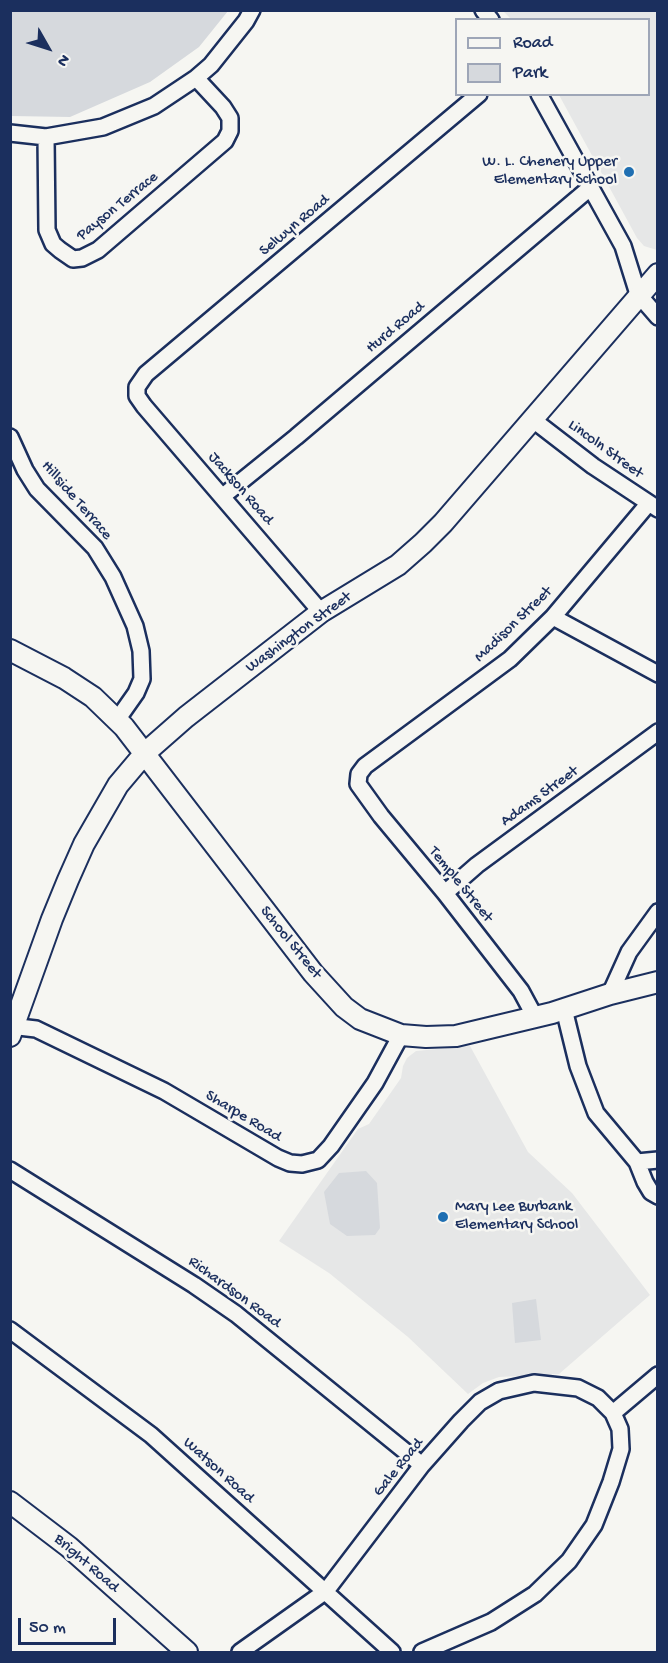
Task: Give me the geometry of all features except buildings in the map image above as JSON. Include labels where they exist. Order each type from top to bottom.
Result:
[{"type":"street","points":[[10,133],[46,137],[103,127],[154,106],[196,78],[222,53],[252,10]]},
{"type":"street","name":"Payson Terrace","points":[[46,137],[47,230],[53,244],[60,250],[73,259],[82,258],[98,250],[225,141],[230,131],[230,118],[224,107],[196,78]]},
{"type":"street","name":"Selwyn Road","points":[[137,388],[146,374],[477,96]]},
{"type":"street","points":[[540,96],[623,246],[638,294],[657,317]]},
{"type":"street","name":"Hurd Road","points":[[223,496],[591,187]]},
{"type":"street","name":"Washington Street","points":[[12,1029],[52,919],[84,844],[118,785],[145,753],[186,717],[321,612],[398,565],[423,543],[443,523],[657,274]]},
{"type":"street","name":"Jackson Road","points":[[137,388],[137,396],[144,406],[321,612]]},
{"type":"street","name":"Lincoln Street","points":[[532,419],[593,466],[653,506]]},
{"type":"street","name":"Hillside Terrace","points":[[10,437],[25,470],[37,489],[95,548],[113,577],[135,626],[141,651],[142,679],[136,693],[117,720]]},
{"type":"street","name":"Madison Street","points":[[358,775],[365,766],[510,659],[553,617],[653,506]]},
{"type":"street","points":[[553,617],[657,674]]},
{"type":"street","name":"School Street","points":[[10,650],[64,678],[93,697],[117,720],[145,753],[313,973],[344,1007],[360,1019],[401,1035],[456,1036],[535,1017],[657,982]]},
{"type":"street","name":"Adams Street","points":[[445,893],[477,865],[657,732]]},
{"type":"street","name":"Temple Street","points":[[358,775],[358,784],[381,816],[445,893],[521,991],[535,1017]]},
{"type":"street","points":[[610,994],[628,952],[657,912]]},
{"type":"street","points":[[564,1009],[578,1066],[596,1113],[637,1162],[645,1182],[651,1192],[657,1196]]},
{"type":"street","name":"Sharpe Road","points":[[12,1029],[36,1029],[164,1091],[278,1158],[290,1163],[302,1164],[318,1160],[331,1146],[375,1083],[401,1035]]},
{"type":"street","points":[[637,1162],[657,1160]]},
{"type":"street","name":"Richardson Road","points":[[10,1170],[175,1272],[228,1308],[422,1465]]},
{"type":"street","name":"Watson Road","points":[[10,1330],[151,1435],[392,1653]]},
{"type":"street","points":[[422,1653],[491,1622],[535,1594],[569,1561],[594,1525],[621,1449],[620,1429],[613,1413],[657,1375]]},
{"type":"street","name":"Gale Road","points":[[240,1653],[326,1591],[422,1465],[480,1402],[499,1391],[534,1383],[578,1388],[598,1398],[613,1413]]},
{"type":"street","name":"Bright Road","points":[[10,1502],[69,1547],[187,1653]]},
{"type":"shaded area","name":"W. L. Chenery Upper Elementary School","points":[[503,11],[657,11],[657,250],[644,246],[637,238],[560,96],[650,96],[650,18],[510,18]]},
{"type":"shaded area","name":"Mary Lee Burbank Elementary School","points":[[470,1046],[528,1152],[572,1193],[650,1295],[559,1374],[499,1377],[483,1383],[468,1394],[408,1337],[329,1273],[279,1241],[358,1129],[369,1124],[401,1078],[407,1058],[416,1051]]},
{"type":"green space","points":[[10,11],[228,11],[199,47],[150,82],[70,117],[11,116]]},
{"type":"green space","points":[[366,1171],[377,1183],[380,1228],[375,1235],[347,1236],[330,1224],[324,1192],[339,1173]]},
{"type":"green space","points":[[536,1299],[541,1340],[515,1343],[512,1303]]},
{"type":"place","name":"W. L. Chenery Upper Elementary School","points":[[629,172]]},
{"type":"place","name":"Mary Lee Burbank Elementary School","points":[[443,1217]]}]
